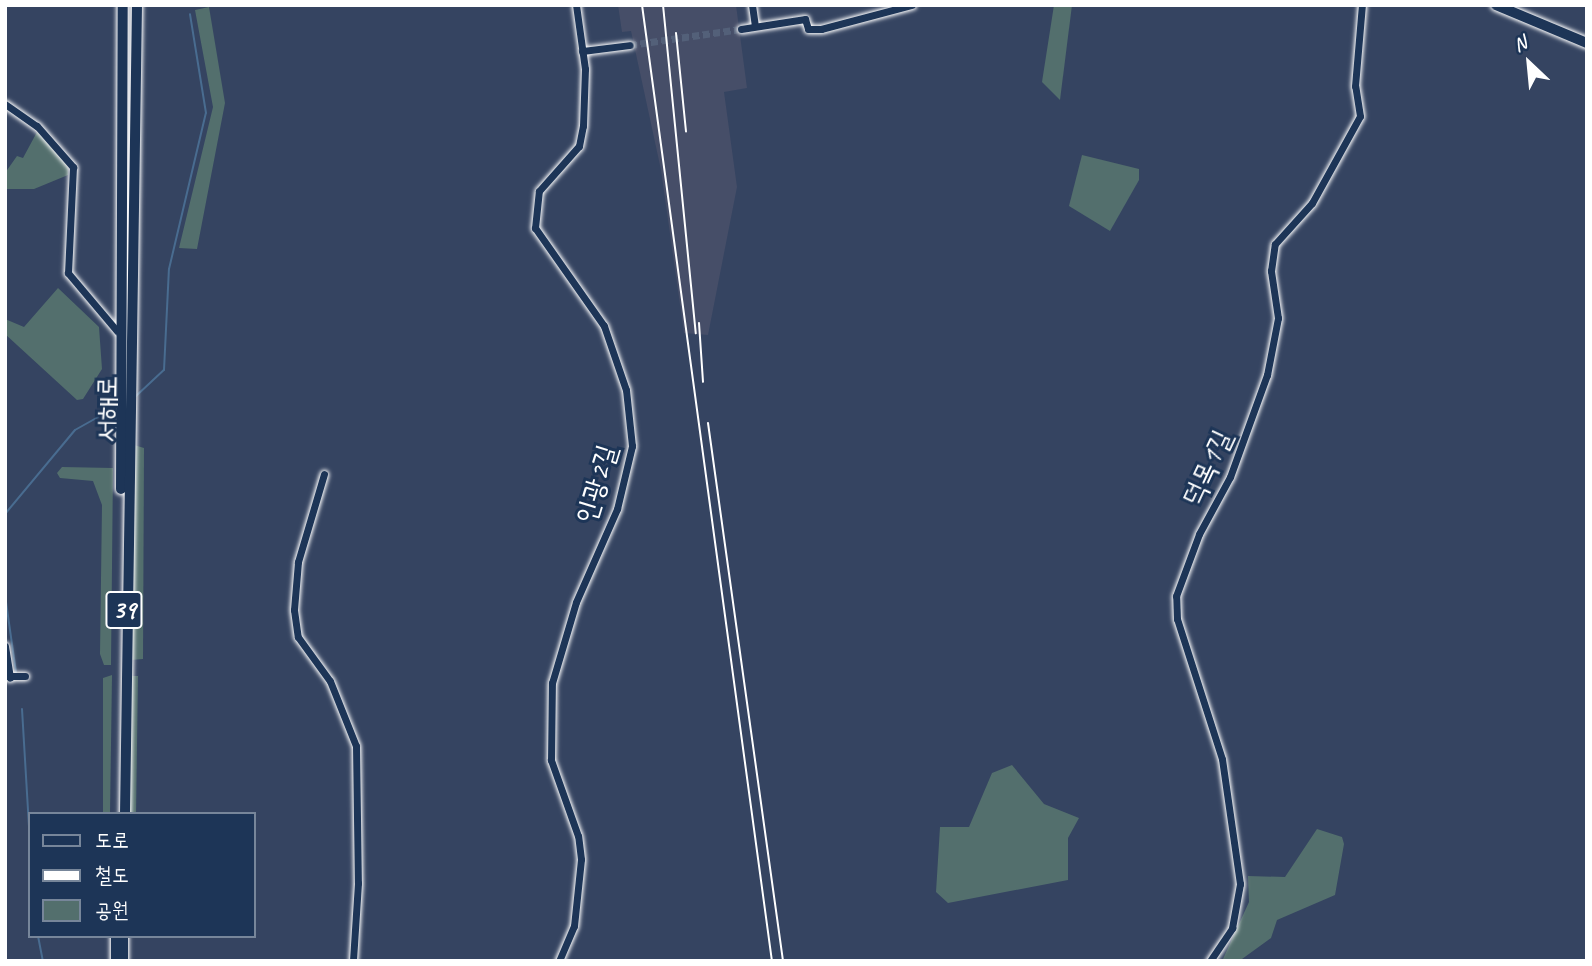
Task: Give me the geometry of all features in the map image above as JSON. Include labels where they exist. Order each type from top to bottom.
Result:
[{"type":"main road","name":"서해로","points":[[124,5],[125,812]]},
{"type":"main road","name":"서해로","points":[[117,812],[124,399],[137,5]]},
{"type":"main road","points":[[1496,5],[1587,43]]},
{"type":"main road","points":[[116,938],[116,961]]},
{"type":"main road","points":[[123,938],[123,961]]},
{"type":"street","name":"인광2길","points":[[559,961],[574,926],[581,859],[578,836],[551,761],[552,683],[576,601],[617,509],[632,446],[626,390],[604,326],[535,228],[539,191],[579,146],[586,106],[576,5]]},
{"type":"street","points":[[752,5],[755,26]]},
{"type":"street","points":[[741,29],[806,19],[808,30],[821,29],[912,5]]},
{"type":"street","name":"덕목1길","points":[[1210,961],[1232,928],[1240,884],[1222,759],[1177,619],[1176,596],[1199,534],[1230,477],[1267,375],[1278,318],[1271,271],[1275,244],[1312,203],[1360,116],[1355,86],[1362,5]]},
{"type":"street","points":[[582,51],[630,45]]},
{"type":"street","points":[[5,104],[37,126],[73,167],[68,273],[117,331]]},
{"type":"street","points":[[324,474],[298,562],[293,610],[298,637],[330,681],[356,746],[358,883],[353,961]]},
{"type":"street","points":[[5,646],[7,677],[25,676]]},
{"type":"shaded area","points":[[618,5],[736,5],[747,88],[724,92],[737,187],[708,335],[684,333],[661,170],[631,31],[622,32]]},
{"type":"green space","points":[[1054,5],[1072,5],[1060,100],[1042,82]]},
{"type":"green space","points":[[209,7],[225,103],[197,249],[179,248],[213,107],[195,10]]},
{"type":"green space","points":[[37,132],[68,166],[68,175],[34,189],[5,189],[5,173],[17,156],[23,158]]},
{"type":"green space","points":[[1082,155],[1139,169],[1139,180],[1110,231],[1069,206]]},
{"type":"green space","points":[[58,288],[99,327],[102,369],[83,399],[77,400],[5,334],[5,319],[24,327]]},
{"type":"green space","points":[[134,445],[144,448],[143,659],[131,660]]},
{"type":"green space","points":[[62,467],[113,468],[111,665],[104,665],[100,654],[102,505],[93,481],[60,478],[57,473]]},
{"type":"green space","points":[[112,675],[110,812],[103,812],[103,678]]},
{"type":"green space","points":[[131,676],[138,676],[136,812],[129,812]]},
{"type":"green space","points":[[1012,765],[1044,804],[1079,818],[1068,838],[1068,880],[948,903],[936,892],[940,827],[969,827],[992,773]]},
{"type":"green space","points":[[1317,829],[1342,837],[1344,844],[1335,895],[1277,920],[1271,938],[1242,959],[1223,959],[1249,902],[1248,876],[1285,877]]},
{"type":"waterway","points":[[136,396],[164,370],[169,269],[206,113],[190,14]]},
{"type":"waterway","points":[[5,514],[75,430],[116,407]]},
{"type":"waterway","points":[[5,595],[16,672]]},
{"type":"waterway","points":[[22,709],[28,812]]},
{"type":"waterway","points":[[38,938],[43,961]]},
{"type":"tunnel","points":[[630,45],[741,29]]},
{"type":"railway","points":[[642,5],[772,961]]},
{"type":"railway","points":[[663,5],[696,333]]},
{"type":"railway","points":[[676,33],[686,131]]},
{"type":"railway","points":[[699,323],[703,382]]},
{"type":"railway","points":[[708,423],[783,961]]}]
